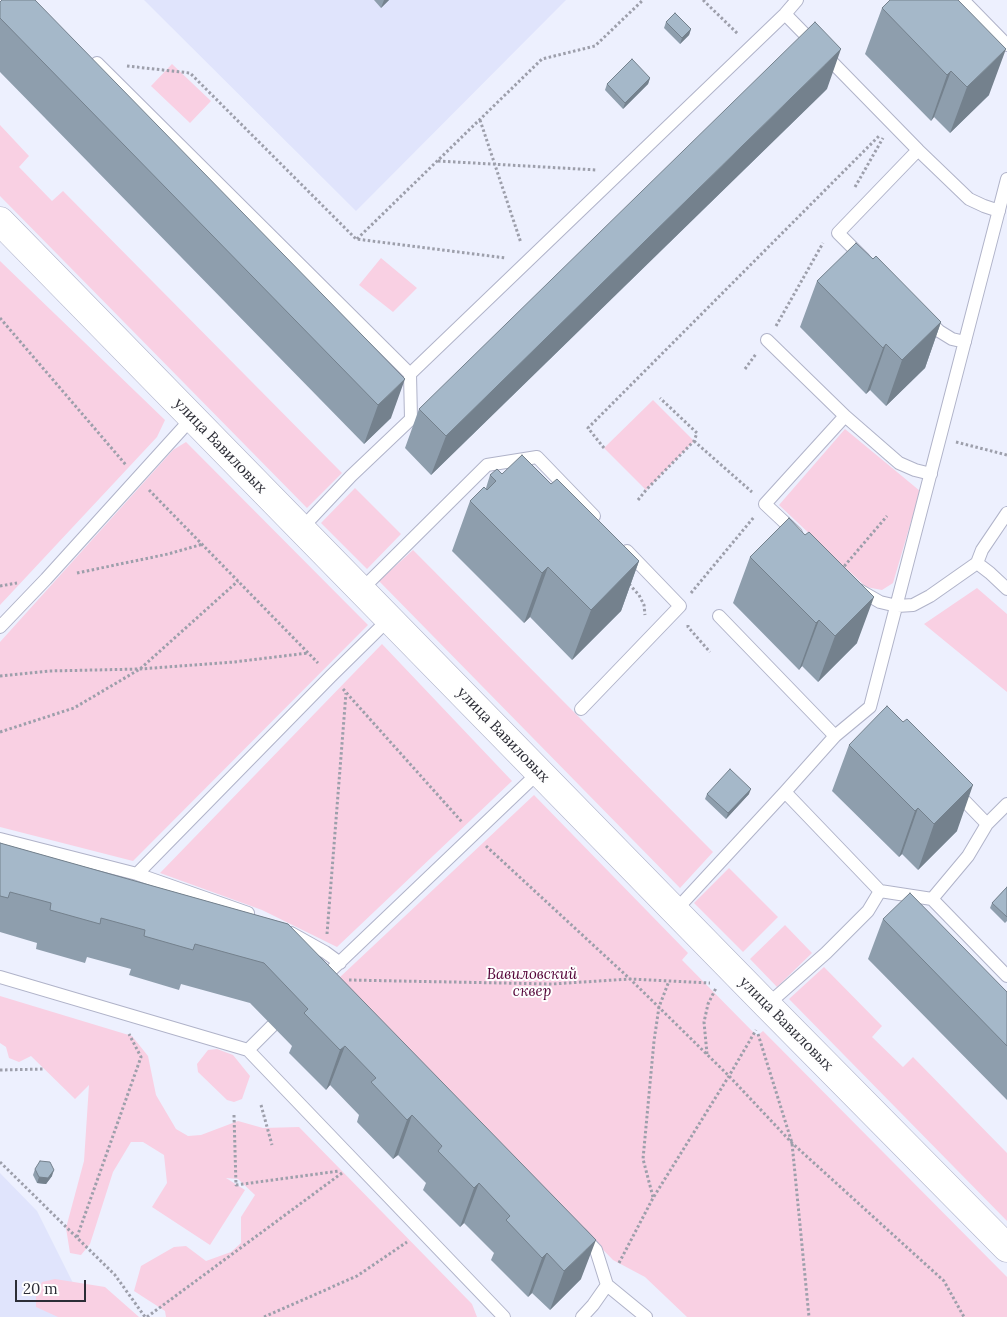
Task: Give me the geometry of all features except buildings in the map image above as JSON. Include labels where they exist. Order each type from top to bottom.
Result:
[{"type":"street","name":"улица Вавиловых","points":[[0,221],[1007,1248]]},
{"type":"lane","points":[[410,374],[785,14],[797,0]]},
{"type":"lane","points":[[963,0],[1007,45]]},
{"type":"lane","points":[[785,14],[918,150],[969,199],[999,211]]},
{"type":"lane","points":[[92,59],[410,374],[411,419],[351,476],[301,529]]},
{"type":"lane","points":[[872,266],[838,233],[918,150]]},
{"type":"lane","points":[[675,911],[835,736],[874,710],[897,606],[1007,179]]},
{"type":"lane","points":[[919,312],[952,339],[965,342]]},
{"type":"lane","points":[[767,340],[845,416],[899,463],[931,474]]},
{"type":"lane","points":[[805,541],[765,504],[845,416]]},
{"type":"lane","points":[[0,627],[192,418]]},
{"type":"lane","points":[[361,590],[488,465],[537,457],[605,528]]},
{"type":"lane","points":[[840,572],[862,592],[880,602],[897,606],[913,604],[930,596],[977,563],[982,550],[1007,513]]},
{"type":"lane","points":[[581,709],[680,606],[619,542]]},
{"type":"lane","points":[[977,563],[1007,588]]},
{"type":"lane","points":[[719,616],[835,736]]},
{"type":"lane","points":[[137,874],[389,619]]},
{"type":"lane","points":[[312,989],[330,980],[340,963],[539,772]]},
{"type":"lane","points":[[948,784],[987,824]]},
{"type":"lane","points":[[785,792],[880,891],[932,899],[1007,976]]},
{"type":"lane","points":[[932,899],[968,856],[987,824],[1007,804]]},
{"type":"lane","points":[[0,839],[137,874],[257,917]]},
{"type":"lane","points":[[767,1005],[868,911],[880,891]]},
{"type":"lane","points":[[283,929],[325,952],[340,963]]},
{"type":"lane","points":[[0,977],[248,1050],[504,1317]]},
{"type":"lane","points":[[248,1050],[272,1026]]},
{"type":"lane","points":[[576,1229],[596,1250],[607,1285],[646,1317]]},
{"type":"lane","points":[[582,1317],[593,1306],[607,1285]]},
{"type":"path","points":[[356,239],[542,59],[595,46],[643,0]]},
{"type":"path","points":[[703,0],[751,46]]},
{"type":"path","points":[[92,59],[190,73],[356,239],[527,261],[480,120]]},
{"type":"path","points":[[853,190],[892,123]]},
{"type":"path","points":[[604,448],[588,428],[892,123]]},
{"type":"path","points":[[437,161],[621,171]]},
{"type":"path","points":[[745,369],[767,340],[825,240]]},
{"type":"path","points":[[638,500],[694,441],[697,433],[660,398]]},
{"type":"path","points":[[941,438],[1007,455]]},
{"type":"path","points":[[680,606],[765,504],[694,441]]},
{"type":"path","points":[[840,572],[887,516]]},
{"type":"path","points":[[0,586],[46,579],[168,554],[203,544]]},
{"type":"path","points":[[0,732],[74,708],[140,669],[238,581]]},
{"type":"path","points":[[625,581],[639,595],[644,605],[645,615],[643,621]]},
{"type":"path","points":[[693,599],[694,590]]},
{"type":"path","points":[[690,618],[688,627],[710,652]]},
{"type":"path","points":[[0,676],[234,662],[308,653]]},
{"type":"path","points":[[325,952],[346,693]]},
{"type":"path","points":[[330,980],[552,984],[630,979],[710,983]]},
{"type":"path","points":[[653,1198],[643,1159],[654,1041],[659,1007],[668,981]]},
{"type":"path","points":[[707,1054],[704,1022],[708,1004],[716,988]]},
{"type":"path","points":[[77,1237],[141,1057],[118,1012]]},
{"type":"path","points":[[607,1285],[653,1198],[756,1030],[792,1143],[809,1317]]},
{"type":"path","points":[[0,1070],[44,1069]]},
{"type":"path","points":[[261,1105],[272,1145]]},
{"type":"path","points":[[0,1162],[115,1275],[146,1317],[346,1170],[236,1185],[234,1115]]},
{"type":"path","points":[[264,1317],[357,1276],[422,1232]]},
{"type":"shaded area","points":[[144,0],[566,0],[356,211]]},
{"type":"shaded area","points":[[0,1173],[37,1211],[90,1317],[0,1317]]},
{"type":"green space","points":[[172,64],[211,101],[190,123],[151,86]]},
{"type":"green space","points":[[0,125],[29,156],[19,167],[52,201],[63,191],[342,473],[307,508],[0,196]]},
{"type":"green space","points":[[381,258],[417,288],[393,312],[359,285]]},
{"type":"green space","points":[[0,261],[165,420],[157,437],[0,605]]},
{"type":"green space","points":[[653,400],[694,441],[646,490],[604,448]]},
{"type":"green space","points":[[845,429],[920,491],[893,583],[882,590],[866,587],[779,505]]},
{"type":"green space","points":[[186,442],[368,625],[133,861],[0,827],[0,642],[173,450]]},
{"type":"green space","points":[[355,488],[401,534],[367,569],[321,523]]},
{"type":"green space","points":[[413,550],[713,852],[680,888],[379,581]]},
{"type":"green space","points":[[977,588],[1007,614],[1007,692],[924,624]]},
{"type":"green space","points":[[382,644],[512,781],[337,947],[262,910],[160,873]]},
{"type":"green space","name":"Вавиловский сквер","points":[[534,795],[688,953],[682,960],[757,1036],[763,1031],[1007,1277],[1007,1317],[687,1317],[645,1277],[613,1260],[339,978]]},
{"type":"green space","points":[[729,868],[778,917],[743,952],[694,903]]},
{"type":"green space","points":[[785,925],[812,953],[777,987],[750,959]]},
{"type":"green space","points":[[824,967],[882,1026],[872,1037],[903,1067],[913,1057],[1007,1153],[1007,1221],[789,999]]},
{"type":"green space","points":[[0,996],[132,1036],[148,1056],[156,1095],[176,1129],[188,1136],[201,1135],[238,1121],[263,1128],[299,1127],[472,1304],[477,1317],[166,1317],[165,1311],[134,1291],[141,1266],[174,1247],[186,1246],[206,1261],[231,1252],[241,1243],[241,1217],[255,1195],[238,1179],[226,1178],[245,1190],[210,1245],[152,1207],[167,1183],[164,1155],[143,1142],[131,1142],[113,1172],[90,1244],[81,1255],[70,1253],[66,1228],[84,1161],[89,1085],[75,1099],[31,1056],[19,1062],[9,1058],[6,1047],[0,1043]]},
{"type":"green space","points":[[217,1049],[233,1055],[250,1076],[242,1099],[234,1102],[227,1100],[198,1072],[197,1064],[208,1050]]},
{"type":"green space","points":[[55,1279],[105,1287],[139,1317],[58,1317],[36,1307],[36,1294],[42,1282]]}]
